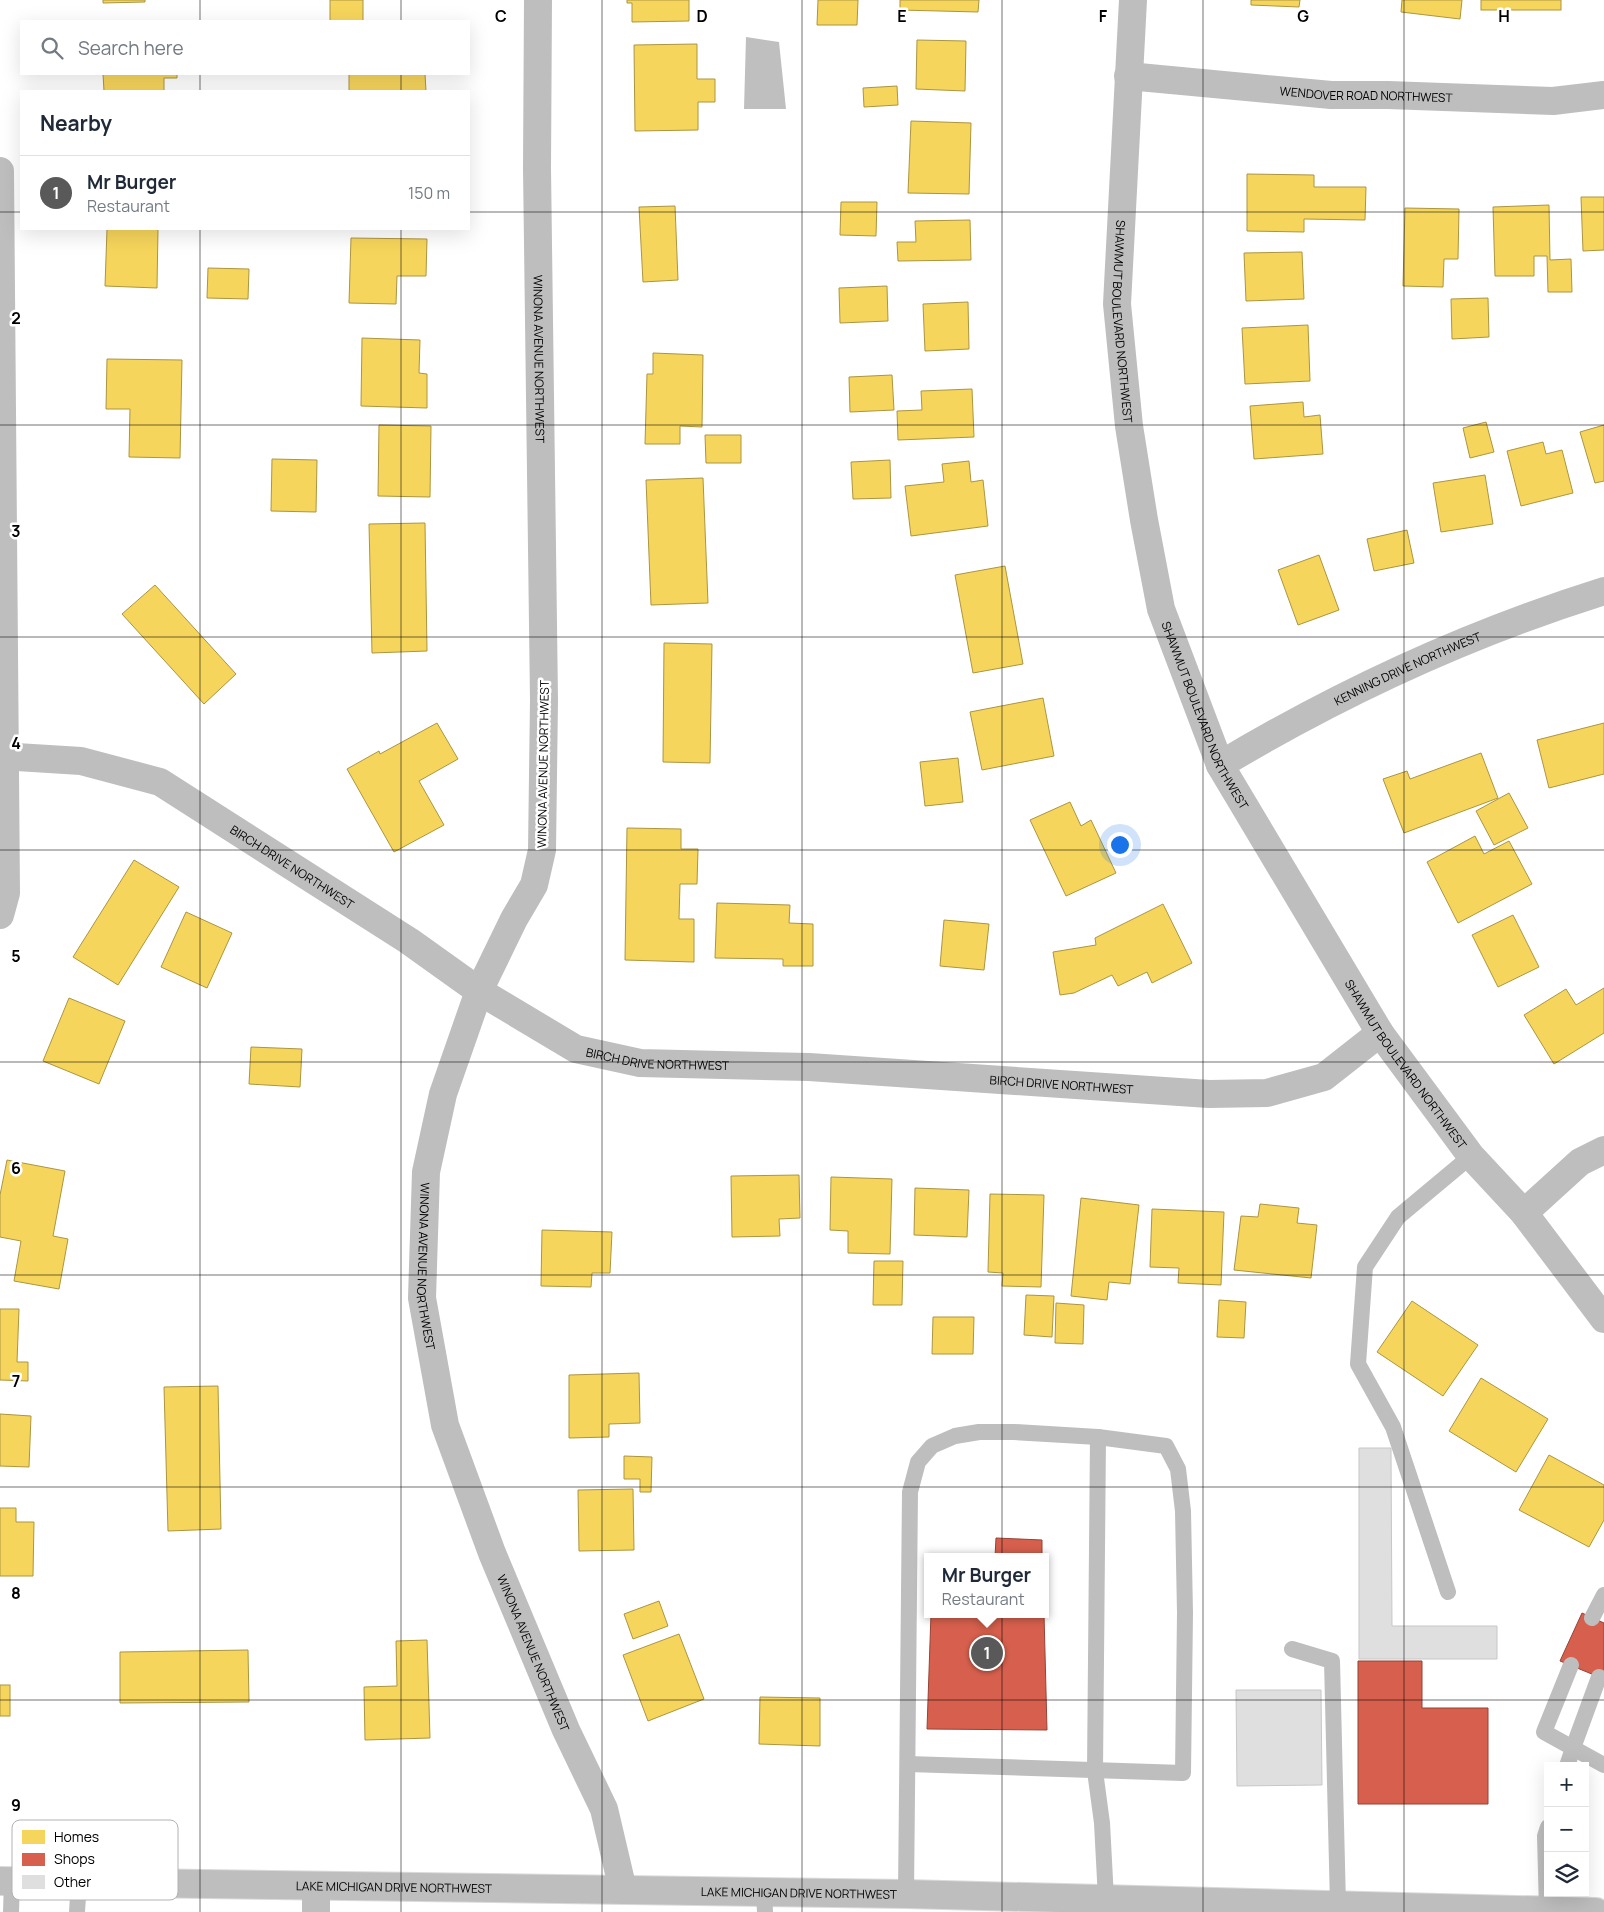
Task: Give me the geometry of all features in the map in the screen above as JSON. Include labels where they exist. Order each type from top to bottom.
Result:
[{"type":"main road","name":"WINONA AVENUE NORTHWEST","points":[[538,0],[537,168],[544,700],[542,850],[534,884],[514,919],[479,991],[443,1094],[426,1172],[422,1298],[445,1424],[496,1562],[566,1730],[604,1809],[623,1890]]},
{"type":"main road","name":"SHAWMUT BOULEVARD NORTHWEST","points":[[1133,0],[1117,304],[1129,426],[1161,609],[1220,765],[1380,1034],[1471,1156],[1524,1213],[1604,1319]]},
{"type":"main road","name":"WENDOVER ROAD NORTHWEST","points":[[1128,76],[1331,95],[1553,101],[1604,95]]},
{"type":"main road","points":[[0,171],[3,756],[6,893],[0,915]]},
{"type":"main road","name":"KENNING DRIVE NORTHWEST","points":[[1220,765],[1267,737],[1406,667],[1550,608],[1604,591]]},
{"type":"main road","name":"BIRCH DRIVE NORTHWEST","points":[[3,756],[82,760],[160,782],[409,941],[479,991],[576,1049],[640,1063],[809,1067],[1209,1094],[1267,1093],[1324,1077],[1380,1034]]},
{"type":"main road","points":[[1524,1213],[1580,1162],[1604,1150]]},
{"type":"main road","name":"LAKE MICHIGAN DRIVE NORTHWEST","points":[[178,1889],[316,1899],[623,1890],[764,1902],[906,1894],[1016,1904],[1106,1899],[1349,1907],[1596,1912]]},
{"type":"lane","points":[[1448,1592],[1394,1428],[1358,1364],[1365,1267],[1398,1217],[1471,1156]]},
{"type":"lane","points":[[906,1894],[910,1492],[918,1462],[932,1446],[955,1436],[980,1432],[1098,1437],[1166,1446],[1178,1469],[1183,1511],[1185,1613],[1182,1773],[908,1764]]},
{"type":"lane","points":[[1098,1437],[1095,1771],[1102,1823],[1106,1899]]},
{"type":"lane","points":[[1592,1618],[1604,1595]]},
{"type":"lane","points":[[1292,1649],[1332,1661],[1349,1907]]},
{"type":"lane","points":[[1571,1665],[1544,1732],[1604,1765]]},
{"type":"lane","points":[[1568,1762],[1599,1677]]},
{"type":"lane","points":[[1545,1852],[1547,1910]]},
{"type":"lane","points":[[6,1881],[11,1912]]},
{"type":"shaded area","points":[[746,37],[779,42],[786,109],[744,109]]},
{"type":"building: Homes","points":[[103,0],[145,0],[145,2],[103,3]]},
{"type":"building: Homes","points":[[330,0],[363,0],[363,20],[330,20]]},
{"type":"building: Homes","points":[[627,0],[689,0],[689,21],[632,22],[632,3],[627,3]]},
{"type":"building: Homes","points":[[818,0],[858,0],[857,25],[817,25]]},
{"type":"building: Homes","points":[[900,0],[979,0],[978,12],[900,10]]},
{"type":"building: Homes","points":[[1251,0],[1300,0],[1299,7],[1251,5]]},
{"type":"building: Homes","points":[[1402,0],[1462,0],[1460,19],[1401,12]]},
{"type":"building: Homes","points":[[1481,0],[1561,0],[1561,10],[1481,10]]},
{"type":"building: Homes","points":[[917,40],[966,41],[965,91],[916,89]]},
{"type":"building: Homes","points":[[697,44],[697,79],[715,79],[715,102],[698,102],[698,130],[635,131],[634,45]]},
{"type":"building: Homes","points":[[103,75],[177,75],[177,78],[164,78],[164,90],[104,90]]},
{"type":"building: Homes","points":[[349,75],[425,75],[426,90],[349,90]]},
{"type":"building: Homes","points":[[897,86],[898,105],[864,107],[863,88]]},
{"type":"building: Homes","points":[[911,121],[971,123],[969,194],[908,193]]},
{"type":"building: Homes","points":[[1247,174],[1314,175],[1314,187],[1366,187],[1365,220],[1304,219],[1304,232],[1247,231]]},
{"type":"building: Homes","points":[[1581,197],[1604,197],[1604,250],[1583,251]]},
{"type":"building: Homes","points":[[841,202],[877,202],[876,236],[840,235]]},
{"type":"building: Homes","points":[[1549,205],[1550,260],[1571,259],[1572,292],[1548,292],[1547,256],[1534,256],[1534,276],[1495,276],[1493,207]]},
{"type":"building: Homes","points":[[675,206],[678,280],[643,282],[639,207]]},
{"type":"building: Homes","points":[[1405,208],[1459,209],[1458,259],[1444,259],[1443,287],[1403,286]]},
{"type":"building: Homes","points":[[970,220],[971,260],[898,261],[897,242],[916,242],[915,221]]},
{"type":"building: Homes","points":[[107,230],[158,230],[157,288],[105,286]]},
{"type":"building: Homes","points":[[351,238],[427,239],[426,276],[397,276],[396,304],[349,303]]},
{"type":"building: Homes","points":[[1302,252],[1304,299],[1246,301],[1244,253]]},
{"type":"building: Homes","points":[[208,268],[249,269],[248,299],[207,298]]},
{"type":"building: Homes","points":[[887,286],[888,321],[840,323],[839,288]]},
{"type":"building: Homes","points":[[1488,298],[1489,337],[1452,339],[1451,299]]},
{"type":"building: Homes","points":[[968,302],[969,349],[925,351],[923,304]]},
{"type":"building: Homes","points":[[1308,325],[1310,381],[1245,384],[1242,328]]},
{"type":"building: Homes","points":[[362,338],[420,340],[419,373],[427,374],[427,408],[361,406]]},
{"type":"building: Homes","points":[[653,353],[703,355],[702,427],[680,426],[680,444],[645,444],[647,374],[653,374]]},
{"type":"building: Homes","points":[[107,359],[182,360],[180,458],[129,457],[130,409],[106,409]]},
{"type":"building: Homes","points":[[892,375],[894,410],[850,412],[849,377]]},
{"type":"building: Homes","points":[[972,389],[974,437],[898,440],[897,411],[922,410],[921,391]]},
{"type":"building: Homes","points":[[1303,402],[1304,417],[1320,415],[1323,454],[1254,459],[1250,406]]},
{"type":"building: Homes","points":[[1486,422],[1494,452],[1470,458],[1463,428]]},
{"type":"building: Homes","points":[[379,425],[431,426],[430,497],[378,496]]},
{"type":"building: Homes","points":[[1604,425],[1604,481],[1595,483],[1580,432]]},
{"type":"building: Homes","points":[[705,435],[741,435],[741,463],[706,463]]},
{"type":"building: Homes","points":[[1543,442],[1546,454],[1562,450],[1573,493],[1521,506],[1507,451]]},
{"type":"building: Homes","points":[[272,459],[317,460],[316,512],[271,511]]},
{"type":"building: Homes","points":[[890,460],[891,498],[853,499],[851,462]]},
{"type":"building: Homes","points":[[969,461],[971,482],[983,480],[988,526],[911,536],[905,486],[944,482],[942,464]]},
{"type":"building: Homes","points":[[1485,475],[1493,524],[1441,532],[1433,483]]},
{"type":"building: Homes","points":[[703,478],[708,603],[651,605],[646,480]]},
{"type":"building: Homes","points":[[425,523],[427,651],[372,653],[369,524]]},
{"type":"building: Homes","points":[[1407,530],[1414,563],[1374,571],[1367,539]]},
{"type":"building: Homes","points":[[1319,555],[1339,610],[1298,625],[1278,570]]},
{"type":"building: Homes","points":[[1005,566],[1023,664],[973,673],[955,575]]},
{"type":"building: Homes","points":[[155,585],[236,674],[204,704],[122,614]]},
{"type":"building: Homes","points":[[664,643],[712,644],[710,763],[663,762]]},
{"type":"building: Homes","points":[[1043,698],[1054,756],[982,770],[970,712]]},
{"type":"building: Homes","points":[[437,723],[458,759],[419,781],[444,825],[394,852],[347,769],[379,751],[380,754]]},
{"type":"building: Homes","points":[[1604,723],[1604,774],[1549,788],[1537,740]]},
{"type":"building: Homes","points":[[1481,753],[1498,798],[1404,833],[1383,779],[1407,771],[1410,779]]},
{"type":"building: Homes","points":[[958,758],[963,802],[925,806],[920,762]]},
{"type":"building: Homes","points":[[1509,793],[1528,828],[1494,845],[1476,811]]},
{"type":"building: Homes","points":[[1070,802],[1081,826],[1091,820],[1116,873],[1066,896],[1030,820]]},
{"type":"building: Homes","points":[[627,828],[681,829],[681,849],[698,849],[697,884],[680,884],[679,919],[694,919],[694,962],[625,960]]},
{"type":"building: Homes","points":[[1475,836],[1484,854],[1509,841],[1532,884],[1458,923],[1427,862]]},
{"type":"building: Homes","points":[[134,860],[179,887],[118,985],[73,957]]},
{"type":"building: Homes","points":[[717,903],[790,905],[789,923],[813,924],[813,966],[783,966],[783,959],[715,958]]},
{"type":"building: Homes","points":[[1163,904],[1192,963],[1152,983],[1147,972],[1118,986],[1112,975],[1074,993],[1060,995],[1053,952],[1096,945],[1095,938]]},
{"type":"building: Homes","points":[[186,912],[232,933],[207,988],[161,967]]},
{"type":"building: Homes","points":[[1513,915],[1539,967],[1498,987],[1472,935]]},
{"type":"building: Homes","points":[[944,920],[989,924],[984,970],[940,966]]},
{"type":"building: Homes","points":[[1604,988],[1604,1033],[1554,1064],[1524,1015],[1566,989],[1576,1005]]},
{"type":"building: Homes","points":[[69,998],[125,1021],[99,1084],[43,1061]]},
{"type":"building: Homes","points":[[251,1047],[302,1049],[300,1087],[249,1084]]},
{"type":"building: Homes","points":[[7,1160],[65,1171],[53,1236],[68,1239],[59,1289],[14,1281],[21,1241],[0,1237],[0,1195]]},
{"type":"building: Homes","points":[[799,1175],[800,1218],[779,1219],[780,1236],[732,1237],[731,1176]]},
{"type":"building: Homes","points":[[831,1177],[892,1179],[890,1254],[848,1253],[848,1231],[830,1230]]},
{"type":"building: Homes","points":[[915,1188],[969,1190],[967,1237],[914,1235]]},
{"type":"building: Homes","points":[[990,1194],[1044,1195],[1041,1287],[1002,1286],[1003,1273],[988,1272]]},
{"type":"building: Homes","points":[[1081,1198],[1139,1205],[1130,1284],[1109,1282],[1107,1300],[1071,1296]]},
{"type":"building: Homes","points":[[1260,1204],[1299,1208],[1297,1223],[1317,1225],[1311,1278],[1234,1270],[1241,1216],[1258,1217]]},
{"type":"building: Homes","points":[[1152,1209],[1224,1212],[1221,1285],[1178,1283],[1179,1268],[1150,1267]]},
{"type":"building: Homes","points":[[542,1230],[612,1232],[610,1273],[592,1273],[591,1287],[541,1286]]},
{"type":"building: Homes","points":[[874,1261],[903,1261],[902,1305],[873,1305]]},
{"type":"building: Homes","points":[[1026,1295],[1054,1296],[1052,1337],[1024,1335]]},
{"type":"building: Homes","points":[[1219,1300],[1246,1302],[1244,1338],[1217,1337]]},
{"type":"building: Homes","points":[[1412,1301],[1478,1345],[1443,1396],[1377,1352]]},
{"type":"building: Homes","points":[[1056,1303],[1084,1305],[1083,1344],[1055,1343]]},
{"type":"building: Homes","points":[[0,1309],[19,1309],[17,1362],[28,1362],[28,1381],[0,1380]]},
{"type":"building: Homes","points":[[933,1317],[974,1317],[973,1354],[932,1354]]},
{"type":"building: Homes","points":[[639,1373],[640,1423],[609,1424],[609,1437],[569,1438],[569,1375]]},
{"type":"building: Homes","points":[[1481,1378],[1548,1419],[1516,1472],[1449,1431]]},
{"type":"building: Homes","points":[[218,1386],[221,1529],[168,1531],[164,1387]]},
{"type":"building: Homes","points":[[0,1414],[31,1416],[29,1467],[0,1466]]},
{"type":"building: Homes","points":[[1549,1455],[1604,1485],[1604,1520],[1589,1547],[1519,1510]]},
{"type":"building: Homes","points":[[624,1456],[652,1457],[651,1492],[640,1492],[640,1479],[624,1479]]},
{"type":"building: Homes","points":[[633,1489],[634,1550],[579,1551],[578,1490]]},
{"type":"building: Homes","points":[[0,1508],[16,1508],[16,1522],[34,1522],[33,1576],[0,1576]]},
{"type":"building: Homes","points":[[659,1601],[668,1626],[633,1639],[624,1614]]},
{"type":"building: Homes","points":[[679,1634],[704,1699],[648,1721],[623,1655]]},
{"type":"building: Homes","points":[[427,1640],[430,1738],[365,1740],[364,1687],[397,1686],[396,1641]]},
{"type":"building: Homes","points":[[248,1650],[249,1702],[120,1703],[120,1652]]},
{"type":"building: Homes","points":[[0,1685],[10,1685],[10,1716],[0,1716]]},
{"type":"building: Homes","points":[[760,1697],[820,1698],[820,1746],[759,1744]]},
{"type":"building: Shops","points":[[996,1538],[1042,1540],[1042,1553],[995,1553]]},
{"type":"building: Shops","points":[[1582,1613],[1604,1623],[1604,1679],[1560,1661]]},
{"type":"building: Shops","points":[[931,1618],[1044,1618],[1047,1730],[927,1729]]},
{"type":"building: Shops","points":[[1358,1661],[1422,1661],[1422,1708],[1488,1708],[1488,1804],[1358,1804]]},
{"type":"building: Other","points":[[1359,1448],[1391,1448],[1392,1626],[1497,1626],[1497,1659],[1359,1659]]},
{"type":"building: Other","points":[[1236,1690],[1321,1690],[1322,1785],[1237,1786]]},
{"type":"place","name":"Mr Burger","points":[[987,1653]]}]
